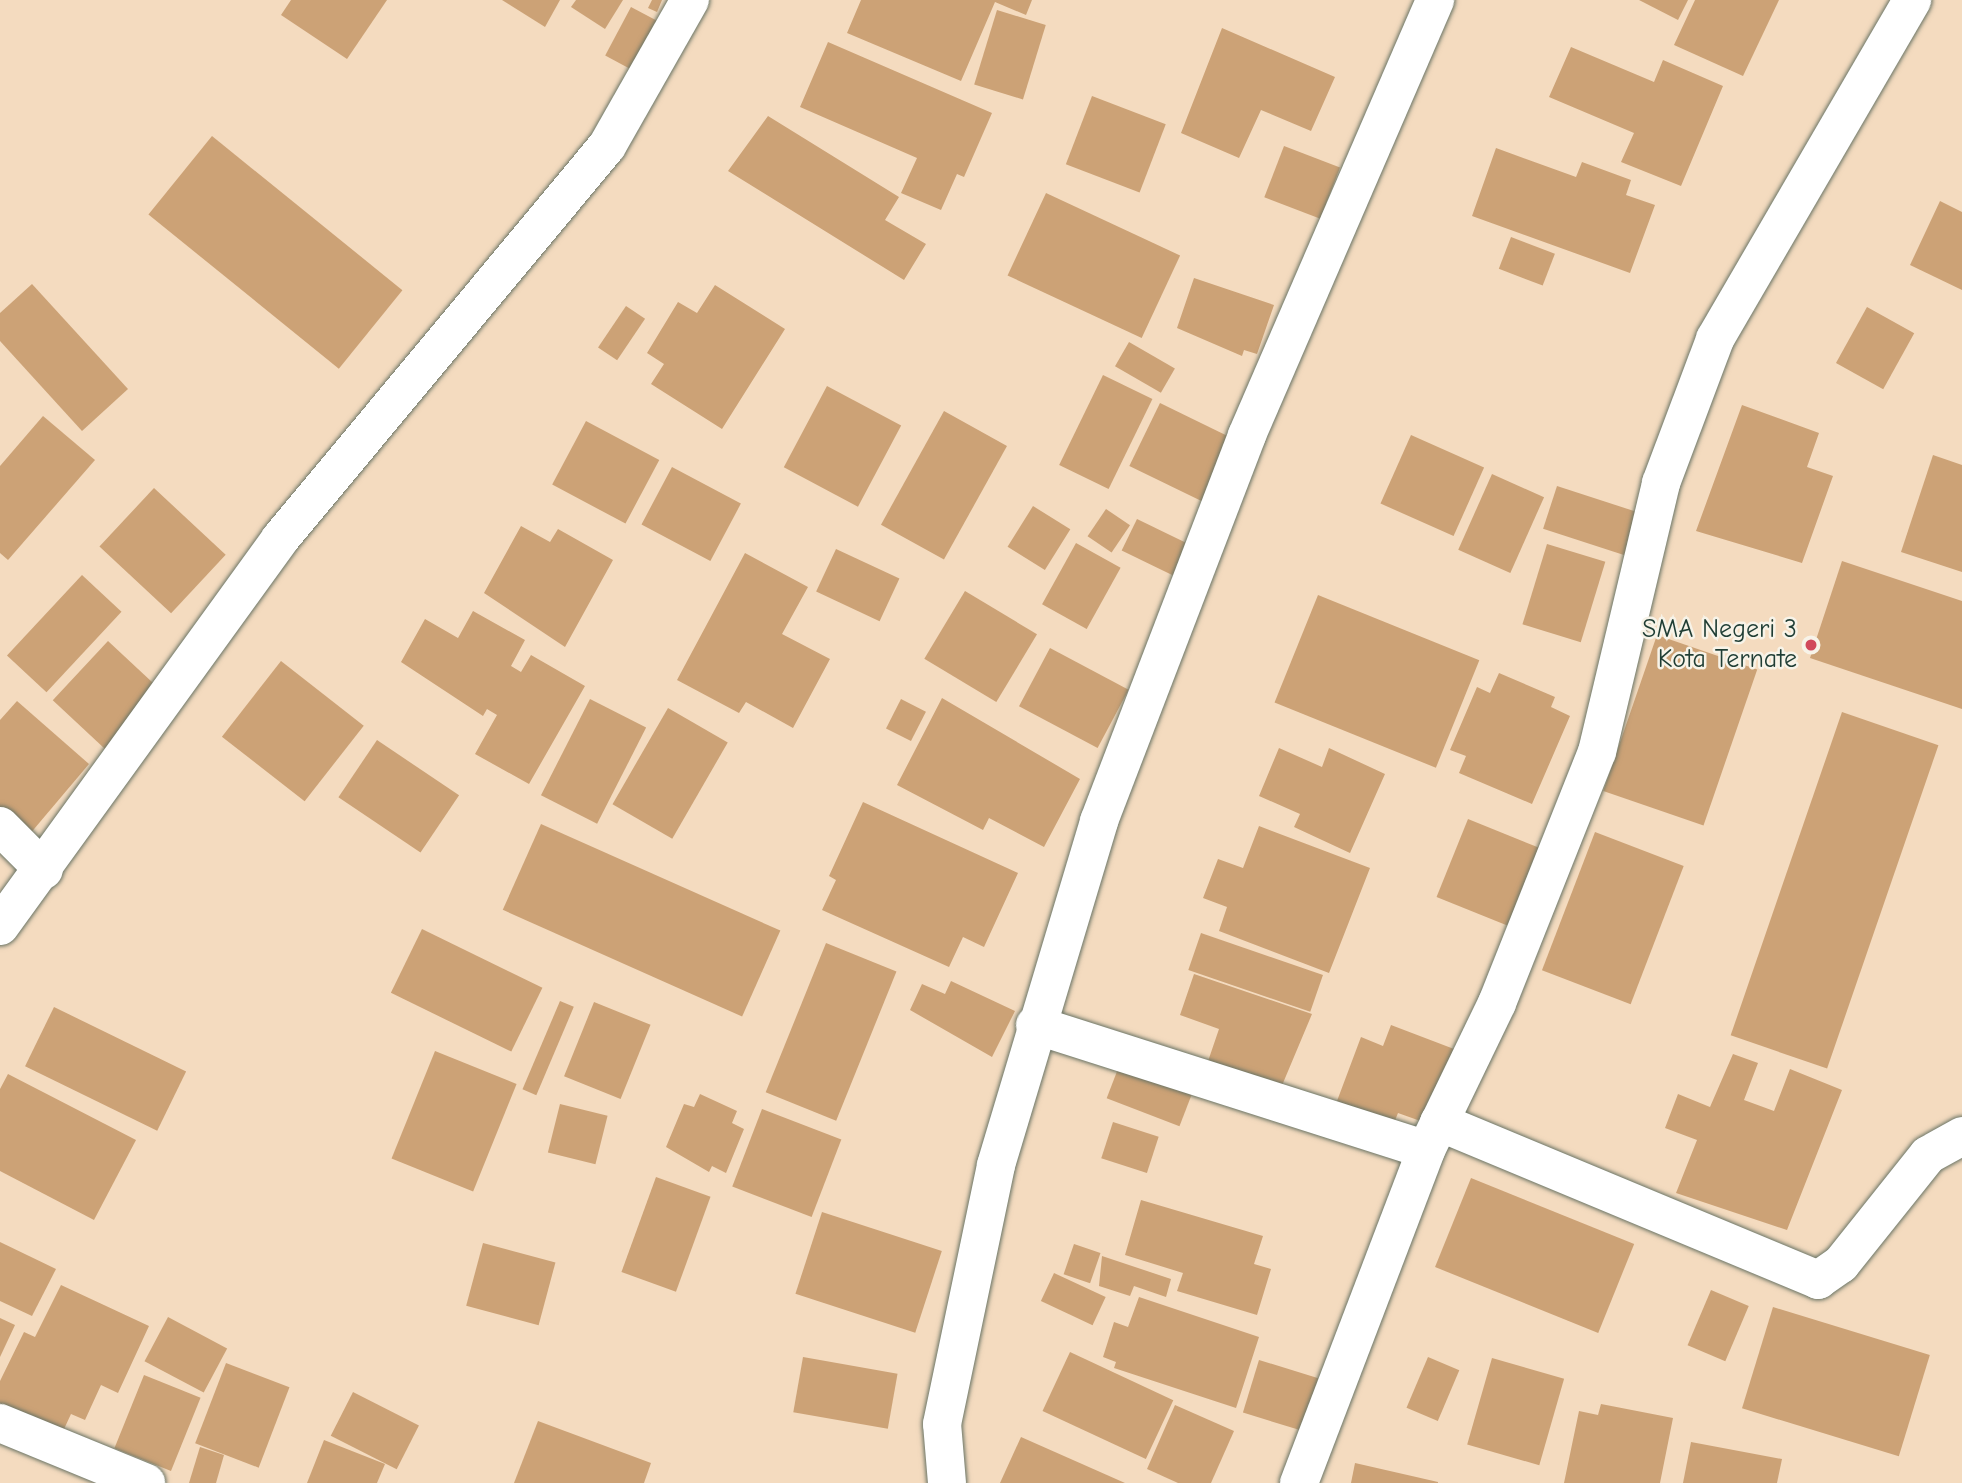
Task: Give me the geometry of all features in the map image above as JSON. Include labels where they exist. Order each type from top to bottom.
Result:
[{"type":"main road","points":[[0,926],[44,870],[281,539],[607,146],[690,0]]},
{"type":"main road","points":[[947,1483],[942,1424],[996,1165],[1035,1025],[1100,821],[1247,435],[1435,0]]},
{"type":"main road","points":[[1299,1483],[1433,1136],[1497,1003],[1597,752],[1661,483],[1715,339],[1912,0]]},
{"type":"main road","points":[[0,827],[44,870]]},
{"type":"main road","points":[[1035,1025],[1433,1136],[1818,1280],[1841,1264],[1928,1155],[1962,1136]]},
{"type":"main road","points":[[0,1423],[146,1483]]},
{"type":"building","points":[[291,0],[387,0],[347,59],[281,15]]},
{"type":"building","points":[[502,0],[560,0],[545,27]]},
{"type":"building","points":[[576,0],[623,0],[605,29],[571,7]]},
{"type":"building","points":[[652,0],[662,0],[657,12],[648,8]]},
{"type":"building","points":[[861,0],[1032,0],[1026,15],[995,2],[961,81],[847,33]]},
{"type":"building","points":[[1639,0],[1688,0],[1678,20]]},
{"type":"building","points":[[1695,0],[1779,0],[1743,76],[1674,45]]},
{"type":"building","points":[[631,7],[665,25],[639,73],[605,56]]},
{"type":"building","points":[[997,10],[1046,25],[1023,100],[974,85]]},
{"type":"building","points":[[1222,28],[1335,77],[1311,131],[1261,110],[1239,158],[1181,133]]},
{"type":"building","points":[[828,42],[992,113],[964,177],[957,174],[941,210],[901,193],[917,158],[800,107]]},
{"type":"building","points":[[1571,47],[1654,82],[1663,60],[1723,86],[1681,186],[1621,162],[1634,133],[1549,97]]},
{"type":"building","points":[[1092,96],[1166,124],[1140,192],[1066,164]]},
{"type":"building","points":[[768,116],[899,197],[885,220],[926,244],[904,280],[728,171]]},
{"type":"building","points":[[212,136],[402,290],[339,369],[148,214]]},
{"type":"building","points":[[1284,146],[1340,168],[1320,219],[1264,197]]},
{"type":"building","points":[[1496,148],[1576,177],[1582,162],[1631,180],[1626,195],[1655,205],[1630,273],[1472,216]]},
{"type":"building","points":[[1046,193],[1180,256],[1142,338],[1008,275]]},
{"type":"building","points":[[1940,201],[1962,212],[1962,290],[1910,265]]},
{"type":"building","points":[[1511,237],[1555,254],[1543,286],[1499,269]]},
{"type":"building","points":[[1194,278],[1274,305],[1257,354],[1244,350],[1242,356],[1177,328]]},
{"type":"building","points":[[32,284],[128,389],[82,431],[0,341],[0,313]]},
{"type":"building","points":[[715,285],[785,329],[722,429],[651,384],[664,364],[647,353],[678,302],[697,313]]},
{"type":"building","points":[[626,306],[645,319],[617,360],[598,347]]},
{"type":"building","points":[[1867,307],[1914,333],[1883,389],[1836,363]]},
{"type":"building","points":[[1129,342],[1175,368],[1161,393],[1115,366]]},
{"type":"building","points":[[1103,375],[1152,399],[1109,489],[1059,465]]},
{"type":"building","points":[[827,386],[901,425],[858,507],[784,467]]},
{"type":"building","points":[[1160,403],[1241,442],[1210,505],[1129,466]]},
{"type":"building","points":[[1742,405],[1819,433],[1807,467],[1833,476],[1802,563],[1696,531]]},
{"type":"building","points":[[944,411],[1007,446],[944,560],[881,525]]},
{"type":"building","points":[[43,416],[95,460],[8,560],[0,553],[0,466]]},
{"type":"building","points":[[586,421],[659,460],[625,524],[552,485]]},
{"type":"building","points":[[1411,435],[1484,468],[1454,536],[1380,504]]},
{"type":"building","points":[[1933,455],[1962,465],[1962,572],[1901,552]]},
{"type":"building","points":[[672,467],[741,504],[710,561],[641,524]]},
{"type":"building","points":[[1492,474],[1544,497],[1510,573],[1458,550]]},
{"type":"building","points":[[1557,486],[1642,514],[1628,556],[1543,529]]},
{"type":"building","points":[[154,488],[226,555],[171,613],[99,547]]},
{"type":"building","points":[[1033,506],[1070,529],[1045,570],[1008,547]]},
{"type":"building","points":[[1106,509],[1130,525],[1112,553],[1088,536]]},
{"type":"building","points":[[1137,519],[1197,548],[1182,580],[1122,550]]},
{"type":"building","points":[[521,526],[550,542],[558,529],[613,560],[565,647],[484,593]]},
{"type":"building","points":[[1076,543],[1121,568],[1087,629],[1042,604]]},
{"type":"building","points":[[1547,544],[1605,562],[1581,642],[1522,624]]},
{"type":"building","points":[[836,549],[899,579],[880,621],[816,592]]},
{"type":"building","points":[[745,553],[808,587],[782,634],[830,659],[793,728],[746,702],[739,713],[677,680]]},
{"type":"building","points":[[1842,561],[1962,601],[1962,709],[1810,658]]},
{"type":"building","points":[[82,575],[121,612],[46,692],[7,655]]},
{"type":"building","points":[[965,591],[1037,634],[996,702],[924,659]]},
{"type":"building","points":[[1318,595],[1479,660],[1436,768],[1275,703]]},
{"type":"building","points":[[473,611],[525,640],[511,666],[521,672],[531,655],[585,686],[529,784],[475,754],[497,715],[487,709],[483,716],[401,662],[425,619],[458,638]]},
{"type":"building","points":[[1657,635],[1757,670],[1704,826],[1603,791]]},
{"type":"building","points":[[108,641],[164,694],[109,753],[53,700]]},
{"type":"building","points":[[1050,648],[1129,690],[1098,748],[1019,706]]},
{"type":"building","points":[[281,661],[364,726],[305,801],[222,737]]},
{"type":"building","points":[[1499,673],[1555,697],[1551,707],[1570,716],[1532,804],[1459,773],[1466,756],[1450,750],[1477,687],[1490,693]]},
{"type":"building","points":[[942,698],[1080,779],[1044,847],[989,818],[983,830],[897,785]]},
{"type":"building","points":[[590,699],[646,728],[597,824],[541,795]]},
{"type":"building","points":[[901,699],[926,712],[911,741],[886,728]]},
{"type":"building","points":[[17,701],[89,764],[29,835],[0,810],[0,720]]},
{"type":"building","points":[[668,708],[728,742],[672,839],[612,804]]},
{"type":"building","points":[[1842,712],[1938,745],[1827,1069],[1731,1035]]},
{"type":"building","points":[[377,740],[459,795],[420,853],[338,797]]},
{"type":"building","points":[[1279,748],[1322,767],[1329,748],[1385,774],[1350,853],[1294,827],[1300,814],[1259,796]]},
{"type":"building","points":[[863,802],[1018,873],[984,947],[963,937],[949,967],[822,910],[836,880],[829,876]]},
{"type":"building","points":[[1468,819],[1552,853],[1521,931],[1437,897]]},
{"type":"building","points":[[541,824],[780,931],[742,1016],[503,910]]},
{"type":"building","points":[[1259,826],[1370,868],[1329,973],[1219,931],[1227,907],[1203,898],[1218,859],[1243,868]]},
{"type":"building","points":[[1595,832],[1684,866],[1631,1004],[1542,970]]},
{"type":"building","points":[[422,929],[542,988],[511,1052],[391,993]]},
{"type":"building","points":[[1201,933],[1323,975],[1310,1012],[1188,970]]},
{"type":"building","points":[[826,943],[896,971],[836,1121],[766,1092]]},
{"type":"building","points":[[1194,974],[1312,1014],[1278,1095],[1205,1070],[1219,1029],[1180,1015]]},
{"type":"building","points":[[951,981],[1015,1011],[992,1057],[910,1010],[922,984],[945,994]]},
{"type":"building","points":[[560,1001],[574,1007],[536,1095],[522,1089]]},
{"type":"building","points":[[594,1002],[651,1025],[621,1099],[564,1076]]},
{"type":"building","points":[[54,1007],[186,1071],[157,1131],[25,1066]]},
{"type":"building","points":[[1391,1025],[1454,1049],[1426,1123],[1398,1113],[1394,1123],[1337,1101],[1361,1037],[1383,1046]]},
{"type":"building","points":[[435,1051],[517,1084],[473,1192],[392,1159]]},
{"type":"building","points":[[1733,1054],[1758,1063],[1744,1100],[1774,1111],[1790,1069],[1842,1090],[1787,1230],[1676,1193],[1697,1140],[1665,1128],[1678,1094],[1710,1107]]},
{"type":"building","points":[[1121,1061],[1194,1089],[1179,1126],[1107,1098]]},
{"type":"building","points":[[8,1074],[136,1140],[94,1220],[0,1171],[0,1089]]},
{"type":"building","points":[[700,1094],[737,1111],[732,1123],[744,1129],[726,1173],[712,1166],[709,1172],[666,1147],[684,1104],[694,1107]]},
{"type":"building","points":[[560,1104],[608,1116],[595,1164],[548,1153]]},
{"type":"building","points":[[762,1109],[841,1139],[812,1217],[732,1186]]},
{"type":"building","points":[[1113,1122],[1159,1137],[1147,1173],[1101,1158]]},
{"type":"building","points":[[656,1177],[711,1197],[676,1292],[621,1272]]},
{"type":"building","points":[[1471,1178],[1634,1244],[1598,1333],[1435,1267]]},
{"type":"building","points":[[1141,1200],[1263,1236],[1254,1264],[1271,1269],[1257,1315],[1177,1291],[1183,1273],[1125,1255]]},
{"type":"building","points":[[822,1212],[942,1251],[915,1333],[795,1294]]},
{"type":"building","points":[[0,1242],[56,1269],[32,1316],[0,1301]]},
{"type":"building","points":[[483,1243],[555,1262],[539,1325],[466,1306]]},
{"type":"building","points":[[1074,1244],[1100,1253],[1090,1283],[1064,1274]]},
{"type":"building","points":[[1102,1256],[1171,1279],[1166,1297],[1134,1286],[1130,1296],[1099,1286]]},
{"type":"building","points":[[1054,1273],[1106,1297],[1093,1325],[1041,1301]]},
{"type":"building","points":[[61,1285],[149,1326],[118,1393],[101,1385],[85,1420],[71,1414],[58,1442],[0,1415],[0,1381],[24,1332],[35,1337]]},
{"type":"building","points":[[1711,1290],[1749,1306],[1725,1361],[1688,1345]]},
{"type":"building","points":[[1139,1297],[1259,1337],[1236,1408],[1114,1368],[1116,1362],[1103,1357],[1114,1322],[1128,1327]]},
{"type":"building","points":[[1773,1307],[1930,1355],[1899,1456],[1742,1408]]},
{"type":"building","points":[[168,1317],[227,1348],[204,1393],[145,1361]]},
{"type":"building","points":[[0,1318],[15,1325],[0,1357]]},
{"type":"building","points":[[1070,1352],[1173,1400],[1146,1459],[1043,1411]]},
{"type":"building","points":[[803,1357],[898,1374],[888,1429],[793,1412]]},
{"type":"building","points":[[1428,1357],[1459,1370],[1438,1421],[1407,1408]]},
{"type":"building","points":[[1492,1358],[1564,1379],[1539,1465],[1467,1445]]},
{"type":"building","points":[[1259,1360],[1318,1378],[1302,1431],[1243,1413]]},
{"type":"building","points":[[226,1363],[289,1387],[259,1468],[195,1443]]},
{"type":"building","points":[[144,1375],[201,1398],[171,1471],[114,1448]]},
{"type":"building","points":[[353,1392],[419,1426],[397,1469],[331,1436]]},
{"type":"building","points":[[1601,1404],[1673,1418],[1660,1483],[1564,1483],[1579,1411],[1598,1415]]},
{"type":"building","points":[[1175,1405],[1234,1431],[1211,1483],[1178,1483],[1147,1469]]},
{"type":"building","points":[[538,1421],[651,1463],[644,1483],[514,1483]]},
{"type":"building","points":[[1021,1437],[1125,1483],[1000,1483]]},
{"type":"building","points":[[324,1440],[385,1464],[377,1483],[307,1483]]},
{"type":"building","points":[[1691,1442],[1782,1459],[1777,1483],[1683,1483]]},
{"type":"building","points":[[200,1447],[224,1455],[216,1483],[189,1483]]},
{"type":"building","points":[[1355,1463],[1438,1482],[1438,1483],[1351,1483]]},
{"type":"place","name":"SMA Negeri 3 Kota Ternate","points":[[1811,645]]}]
